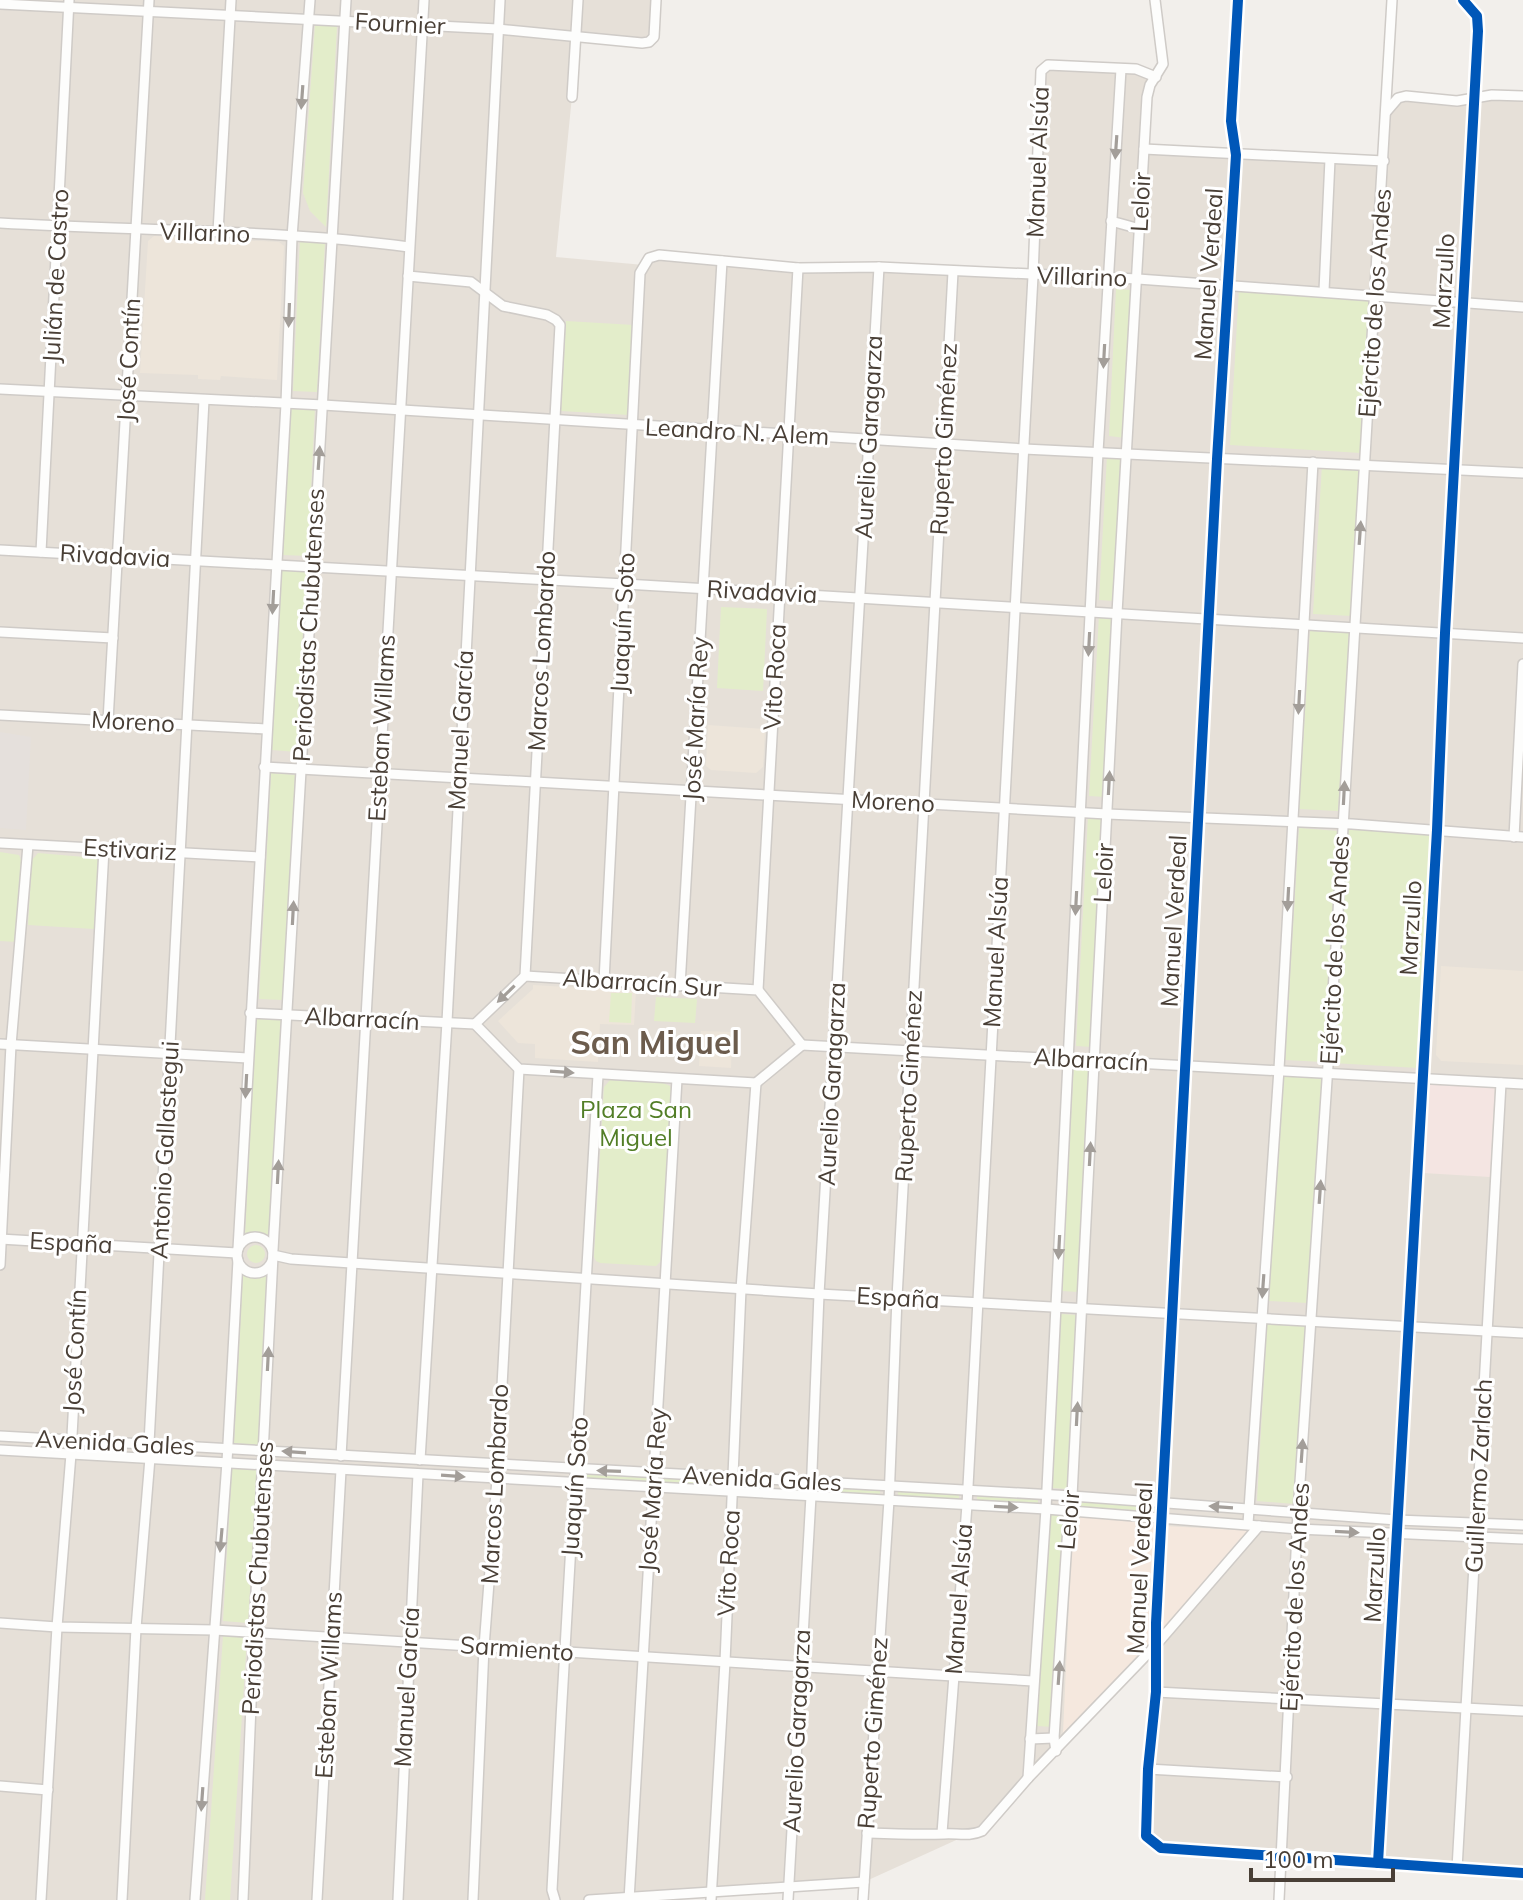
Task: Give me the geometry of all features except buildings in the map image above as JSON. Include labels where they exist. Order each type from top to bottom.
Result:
[{"type":"street","name":"José Contín","points":[[108,721],[149,0]]},
{"type":"street","points":[[218,232],[231,0]]},
{"type":"street","name":"Periodistas Chubutenses","points":[[195,1900],[228,1449],[286,404],[292,237],[310,0]]},
{"type":"street","name":"Periodistas Chubutenses","points":[[243,1900],[273,1254],[346,0]]},
{"type":"street","name":"Esteban Willams","points":[[341,1456],[424,0]]},
{"type":"street","name":"Manuel García","points":[[420,1460],[447,1022],[500,0]]},
{"type":"street","points":[[572,97],[578,0]]},
{"type":"street","name":"Fournier","points":[[0,4],[69,4],[148,12],[498,29],[642,43],[654,37],[656,0]]},
{"type":"street","name":"Leloir","points":[[1056,1751],[1054,1738],[1072,1496],[1147,97],[1163,64],[1155,0]]},
{"type":"street","name":"Manuel Verdeal","points":[[1238,0],[1231,121],[1236,155],[1232,251],[1227,286],[1217,459],[1211,619],[1172,1313],[1156,1692],[1145,1830],[1151,1842],[1161,1848],[1281,1858]]},
{"type":"street","name":"Ejército de los Andes","points":[[1279,1900],[1298,1512],[1328,1073],[1392,0]]},
{"type":"street","name":"Marzullo","points":[[1378,1863],[1437,830],[1474,97],[1477,16],[1463,0]]},
{"type":"street","name":"Julián de Castro","points":[[41,552],[69,4]]},
{"type":"street","name":"Manuel Alsúa","points":[[942,1833],[967,1505],[1033,276],[1041,71],[1048,65],[1121,69]]},
{"type":"street","points":[[1121,69],[1136,69],[1156,77]]},
{"type":"street","name":"Leloir","points":[[1028,1778],[1046,1509],[1098,452],[1121,69]]},
{"type":"street","points":[[1386,112],[1398,98],[1406,96],[1457,101],[1474,97],[1523,96]]},
{"type":"street","points":[[1144,149],[1384,161]]},
{"type":"street","points":[[1324,291],[1330,159]]},
{"type":"street","points":[[1111,221],[1140,229]]},
{"type":"street","name":"Villarino","points":[[0,223],[332,237],[409,247]]},
{"type":"street","name":"Villarino","points":[[644,265],[649,258],[659,255],[798,268],[879,267],[1138,279],[1523,307]]},
{"type":"street","name":"José María Rey","points":[[680,986],[722,261]]},
{"type":"street","name":"Juaquín Soto","points":[[604,981],[640,273],[644,265]]},
{"type":"street","name":"Aurelio Garagarza","points":[[788,1900],[819,1294],[879,267]]},
{"type":"street","name":"Vito Roca","points":[[758,990],[798,268]]},
{"type":"street","name":"Ruperto Giménez","points":[[863,1900],[889,1500],[897,1298],[953,272]]},
{"type":"street","points":[[408,276],[459,279],[484,290]]},
{"type":"street","name":"Marcos Lombardo","points":[[484,290],[503,306],[547,315],[560,325],[525,976]]},
{"type":"street","name":"Leandro N. Alem","points":[[0,389],[323,405],[1024,449],[1523,473]]},
{"type":"street","name":"Antonio Gallastegui","points":[[122,1900],[136,1628],[150,1458],[204,400]]},
{"type":"street","name":"Ejército de los Andes","points":[[1248,1524],[1279,1069],[1313,462]]},
{"type":"street","name":"Rivadavia","points":[[0,550],[1523,638]]},
{"type":"street","points":[[0,632],[113,638]]},
{"type":"street","points":[[1519,837],[1523,664]]},
{"type":"street","name":"Moreno","points":[[0,715],[266,729]]},
{"type":"street","name":"Moreno","points":[[264,767],[1107,814],[1292,821],[1519,837]]},
{"type":"street","name":"Estivariz","points":[[0,843],[260,857]]},
{"type":"street","points":[[0,1265],[11,1045],[28,845]]},
{"type":"street","name":"José Contín","points":[[41,1900],[71,1454],[104,849]]},
{"type":"street","points":[[525,976],[475,1024],[519,1069],[598,1075],[756,1083],[802,1045],[758,990]]},
{"type":"street","name":"Albarracín Sur","points":[[525,976],[758,990]]},
{"type":"street","name":"Albarracín","points":[[250,1013],[475,1024]]},
{"type":"street","points":[[0,1044],[248,1058]]},
{"type":"street","name":"Albarracín","points":[[802,1045],[1523,1084]]},
{"type":"street","name":"Marcos Lombardo","points":[[473,1900],[484,1647],[497,1479],[519,1069]]},
{"type":"street","name":"Juaquín Soto","points":[[555,1900],[552,1890],[563,1652],[598,1075]]},
{"type":"street","name":"José María Rey","points":[[630,1898],[677,1079]]},
{"type":"street","name":"Vito Roca","points":[[711,1896],[725,1662],[741,1289],[756,1083]]},
{"type":"street","name":"Guillermo Zarlach","points":[[1457,1869],[1501,1083]]},
{"type":"street","points":[[256,1236],[266,1241],[273,1254],[268,1267],[257,1273],[245,1270],[238,1254],[245,1240],[256,1236]]},
{"type":"street","name":"España","points":[[0,1239],[238,1254]]},
{"type":"street","name":"España","points":[[273,1254],[291,1259],[819,1294],[1523,1333]]},
{"type":"street","name":"Avenida Gales","points":[[0,1436],[1072,1496],[1397,1520],[1523,1525]]},
{"type":"street","name":"Avenida Gales","points":[[0,1450],[1046,1509],[1396,1535],[1523,1539]]},
{"type":"street","name":"Esteban Willams","points":[[317,1900],[341,1470]]},
{"type":"street","name":"Manuel García","points":[[398,1900],[418,1474]]},
{"type":"street","points":[[867,1833],[930,1836],[942,1833],[973,1835],[982,1831],[1028,1778],[1156,1645],[1259,1526]]},
{"type":"street","name":"Sarmiento","points":[[0,1623],[254,1632],[1033,1681]]},
{"type":"street","points":[[1156,1692],[1523,1711]]},
{"type":"street","points":[[1030,1739],[1054,1738]]},
{"type":"street","points":[[1148,1769],[1287,1777]]},
{"type":"street","points":[[0,1786],[48,1790]]},
{"type":"street","points":[[1281,1858],[1523,1873]]},
{"type":"street","points":[[589,1900],[711,1896],[788,1886],[864,1882]]},
{"type":"shaded area","points":[[0,0],[656,0],[649,42],[578,36],[556,257],[644,265],[649,258],[798,268],[1032,276],[1041,71],[1048,65],[1121,69],[1156,77],[1150,85],[1144,149],[1383,161],[1386,112],[1398,98],[1457,101],[1523,96],[1523,1873],[1161,1848],[1146,1836],[1156,1647],[976,1831],[864,1882],[589,1900],[0,1900]]},
{"type":"shaded area","points":[[154,236],[279,242],[284,246],[277,380],[221,376],[220,380],[198,379],[198,375],[140,373],[148,241]]},
{"type":"shaded area","points":[[708,725],[765,729],[763,767],[756,773],[711,770],[706,766]]},
{"type":"shaded area","points":[[0,732],[31,737],[26,830],[0,828]]},
{"type":"shaded area","points":[[1441,966],[1523,971],[1523,1065],[1441,1061],[1436,1055]]},
{"type":"shaded area","points":[[533,985],[636,991],[634,1025],[600,1024],[598,1062],[535,1058],[535,1044],[518,1043],[498,1021],[533,989]]},
{"type":"shaded area","points":[[701,1031],[732,1032],[731,1068],[699,1066]]},
{"type":"shaded area","points":[[1427,1081],[1495,1085],[1490,1177],[1423,1173]]},
{"type":"shaded area","points":[[1073,1515],[1156,1521],[1149,1645],[1063,1733]]},
{"type":"shaded area","points":[[1165,1526],[1258,1531],[1157,1643]]},
{"type":"green space","points":[[315,25],[337,26],[326,227],[310,211],[303,193]]},
{"type":"green space","points":[[300,239],[325,241],[317,392],[293,391]]},
{"type":"green space","points":[[1116,289],[1132,290],[1125,438],[1109,436]]},
{"type":"green space","points":[[1239,289],[1371,298],[1361,453],[1230,445]]},
{"type":"green space","points":[[566,321],[634,325],[629,415],[561,411]]},
{"type":"green space","points":[[291,403],[315,405],[308,556],[283,555]]},
{"type":"green space","points":[[1107,456],[1123,457],[1115,601],[1099,600]]},
{"type":"green space","points":[[1322,465],[1361,468],[1352,616],[1313,614]]},
{"type":"green space","points":[[281,570],[306,571],[297,752],[272,750]]},
{"type":"green space","points":[[721,607],[767,609],[763,691],[717,688]]},
{"type":"green space","points":[[1099,615],[1115,616],[1105,797],[1089,796]]},
{"type":"green space","points":[[1310,631],[1349,633],[1338,811],[1299,809]]},
{"type":"green space","points":[[271,773],[295,775],[283,1000],[259,999]]},
{"type":"green space","points":[[1088,817],[1104,818],[1092,1047],[1076,1046]]},
{"type":"green space","points":[[1299,828],[1338,831],[1323,1062],[1285,1060]]},
{"type":"green space","points":[[1346,829],[1431,834],[1418,1068],[1333,1063]]},
{"type":"green space","points":[[0,852],[19,855],[21,860],[16,942],[0,941]]},
{"type":"green space","points":[[38,853],[96,858],[99,862],[94,929],[28,925],[32,860]]},
{"type":"green space","points":[[611,993],[632,993],[631,1023],[609,1022]]},
{"type":"green space","points":[[656,997],[697,999],[695,1023],[654,1021]]},
{"type":"green space","points":[[256,1017],[281,1018],[270,1236],[257,1232],[245,1235]]},
{"type":"green space","points":[[1074,1063],[1090,1064],[1078,1292],[1062,1291]]},
{"type":"green space","points":[[1283,1075],[1322,1077],[1308,1303],[1269,1301]]},
{"type":"green space","name":"Plaza San Miguel","points":[[610,1080],[663,1083],[670,1086],[672,1092],[662,1260],[656,1266],[600,1263],[594,1257],[604,1087]]},
{"type":"green space","points":[[256,1245],[265,1254],[256,1263],[247,1254]]},
{"type":"green space","points":[[243,1273],[255,1277],[268,1274],[258,1445],[234,1443]]},
{"type":"green space","points":[[1061,1314],[1077,1315],[1068,1489],[1052,1488]]},
{"type":"green space","points":[[1267,1324],[1306,1326],[1295,1504],[1257,1501]]},
{"type":"green space","points":[[232,1468],[257,1470],[248,1623],[223,1621]]},
{"type":"green space","points":[[586,1474],[647,1478],[647,1482],[585,1478]]},
{"type":"green space","points":[[662,1478],[723,1482],[722,1486],[661,1482]]},
{"type":"green space","points":[[819,1488],[880,1491],[880,1495],[819,1492]]},
{"type":"green space","points":[[898,1492],[959,1495],[959,1499],[898,1496]]},
{"type":"green space","points":[[977,1496],[1038,1499],[1038,1503],[977,1500]]},
{"type":"green space","points":[[1079,1502],[1155,1507],[1155,1511],[1078,1507]]},
{"type":"green space","points":[[1048,1513],[1065,1514],[1053,1727],[1037,1726]]},
{"type":"green space","points":[[223,1636],[247,1637],[230,1900],[205,1900]]},
{"type":"cycle path","points":[[1238,0],[1231,121],[1236,155],[1217,459],[1156,1623],[1156,1692],[1148,1769],[1146,1836],[1161,1848],[1523,1873]]},
{"type":"cycle path","points":[[1378,1863],[1437,830],[1478,31],[1477,16],[1463,0]]},
{"type":"district","name":"San Miguel","points":[[655,1043]]}]
